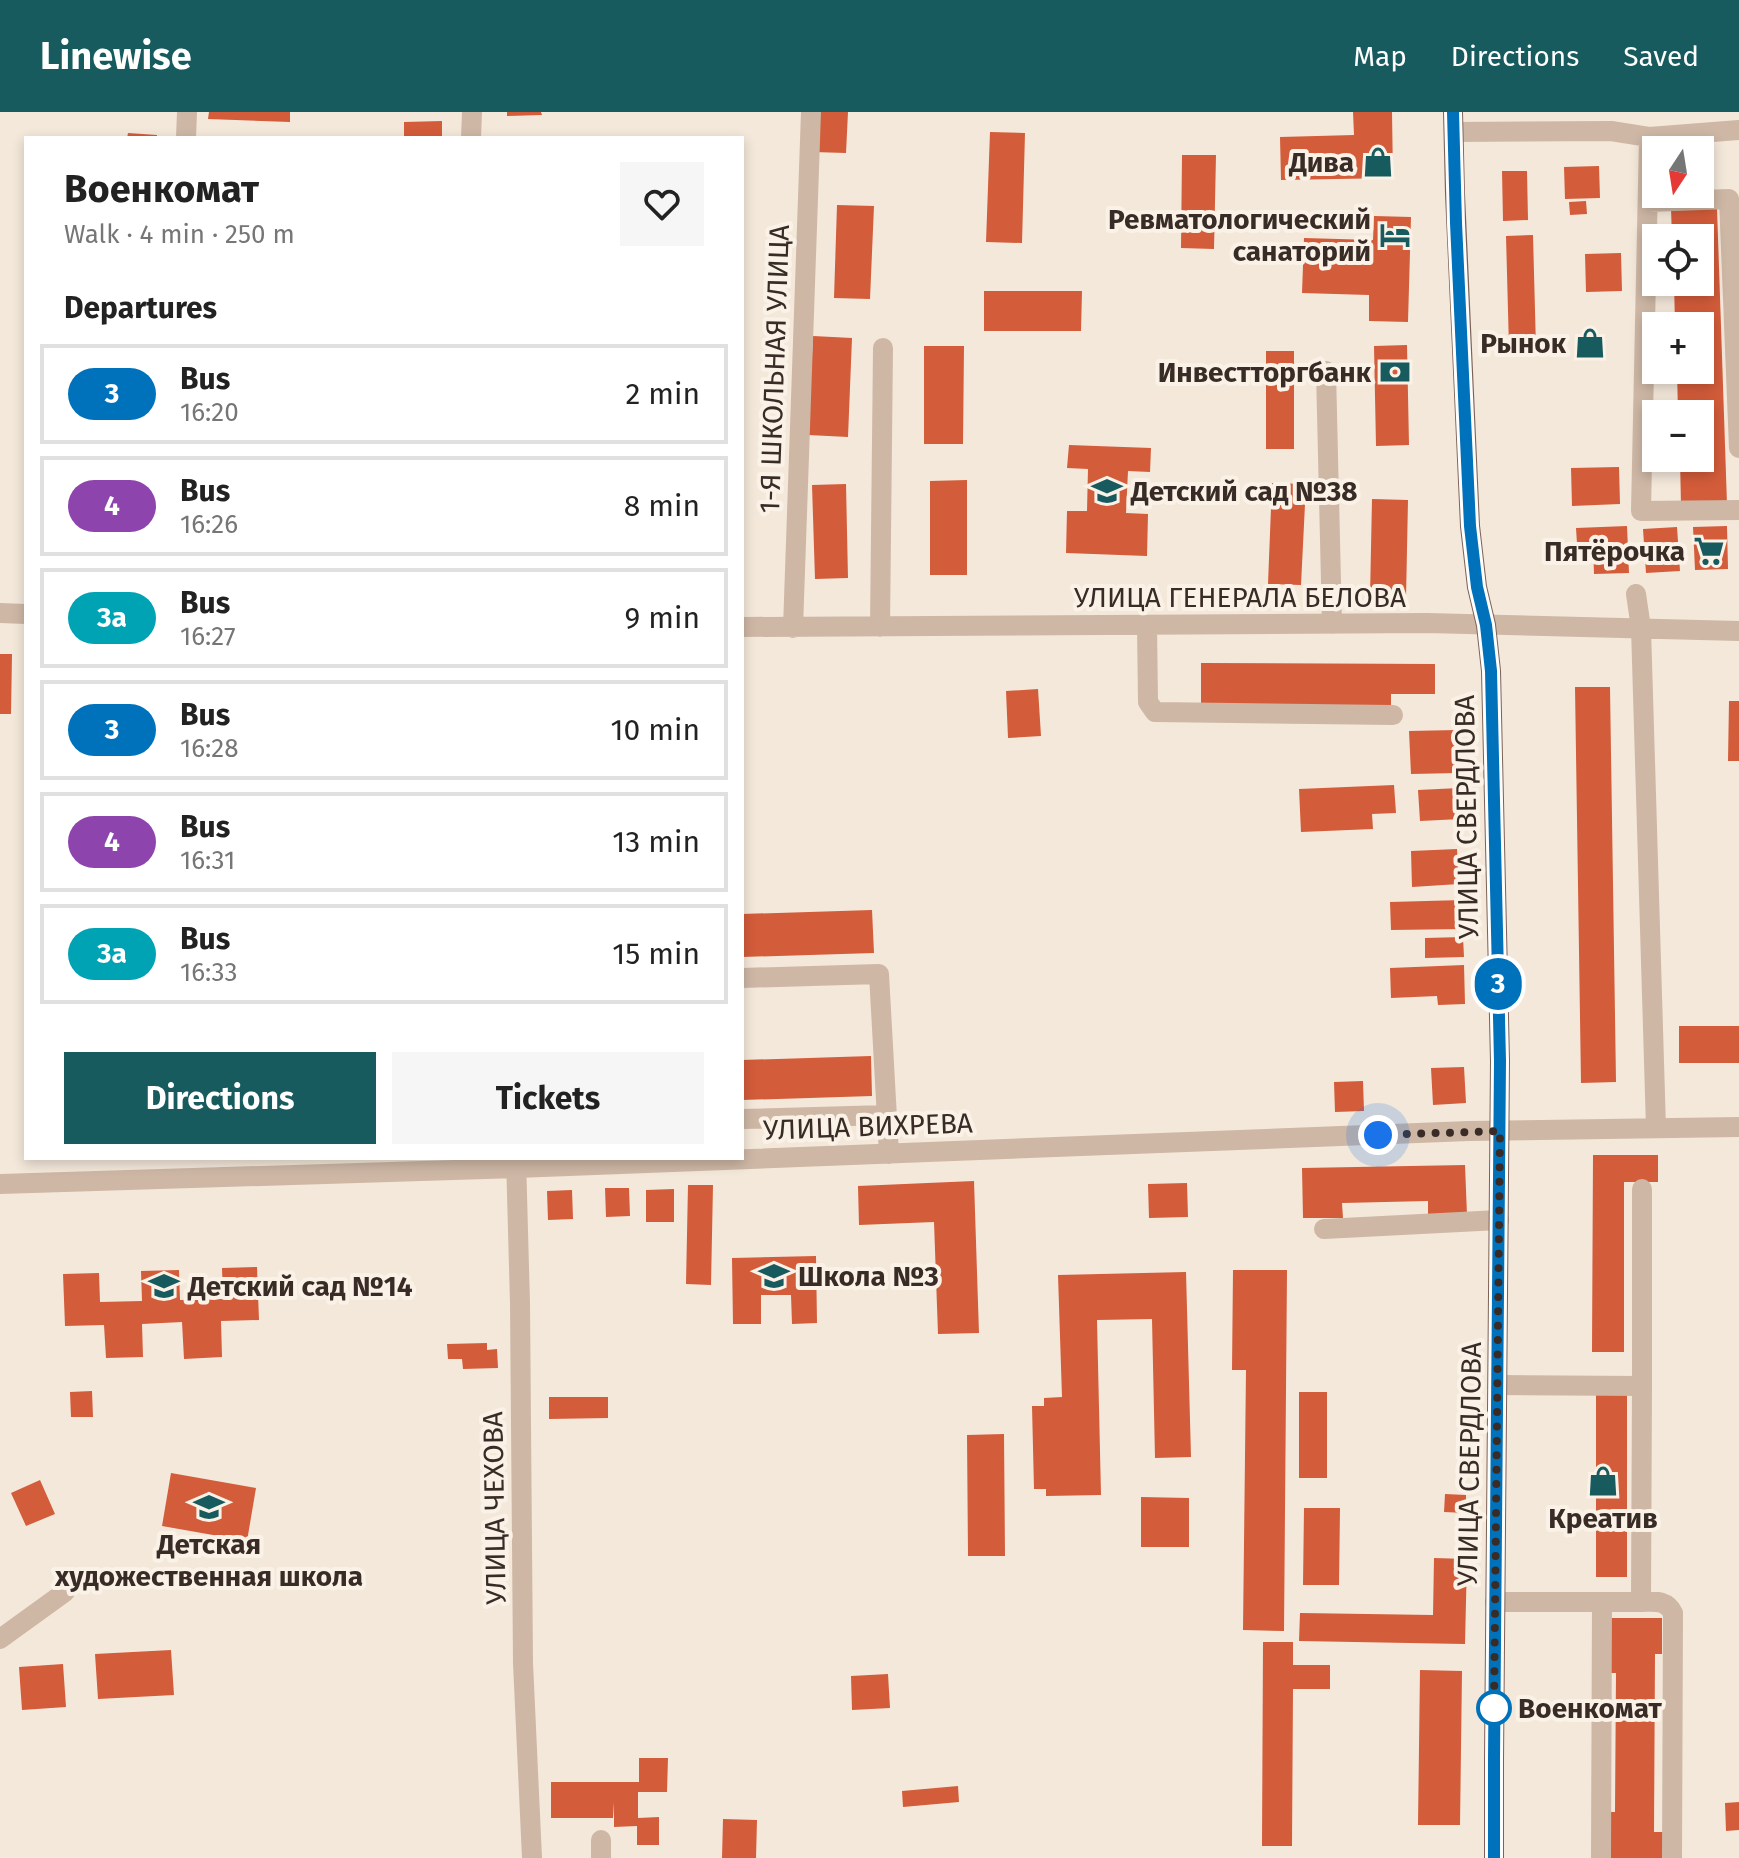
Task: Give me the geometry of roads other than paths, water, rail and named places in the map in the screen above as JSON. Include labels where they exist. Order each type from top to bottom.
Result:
[{"type":"main road","name":"УЛИЦА СВЕРДЛОВА","points":[[1454,122],[1470,526],[1491,671],[1500,1131],[1494,1858]]},
{"type":"street","points":[[186,136],[187,112]]},
{"type":"street","points":[[471,136],[472,112]]},
{"type":"street","name":"1-Я ШКОЛЬНАЯ УЛИЦА","points":[[793,628],[811,112]]},
{"type":"street","points":[[1454,122],[1611,122],[1646,136]]},
{"type":"street","points":[[1662,136],[1739,130]]},
{"type":"street","points":[[1714,200],[1729,199],[1739,448]]},
{"type":"street","points":[[1648,208],[1641,511],[1739,510]]},
{"type":"street","points":[[880,627],[883,348]]},
{"type":"street","points":[[1326,371],[1332,624]]},
{"type":"street","points":[[1636,594],[1641,628],[1656,1128]]},
{"type":"street","points":[[0,613],[24,614]]},
{"type":"street","name":"УЛИЦА ГЕНЕРАЛА БЕЛОВА","points":[[744,627],[1427,623],[1739,631]]},
{"type":"street","points":[[1147,625],[1148,702],[1155,712],[1393,715]]},
{"type":"street","points":[[744,978],[879,974],[889,1154]]},
{"type":"street","points":[[744,1119],[886,1115]]},
{"type":"street","name":"УЛИЦА ВИХРЕВА","points":[[744,1157],[1500,1131],[1739,1127]]},
{"type":"street","name":"УЛИЦА ВИХРЕВА","points":[[0,1184],[640,1160]]},
{"type":"street","name":"УЛИЦА ЧЕХОВА","points":[[516,1163],[523,1663],[532,1858]]},
{"type":"street","points":[[1641,1602],[1642,1189]]},
{"type":"street","points":[[1324,1229],[1499,1220]]},
{"type":"street","points":[[1498,1385],[1642,1386]]},
{"type":"street","points":[[0,1639],[65,1592]]},
{"type":"street","points":[[1495,1602],[1641,1602],[1669,1606],[1673,1613],[1672,1858]]},
{"type":"street","points":[[1601,1858],[1602,1602]]},
{"type":"place","name":"Дива","points":[[1378,162]]},
{"type":"place","name":"Ревматологический санаторий","points":[[1395,235]]},
{"type":"place","name":"Рынок","points":[[1590,343]]},
{"type":"place","name":"Инвестторгбанк","points":[[1395,372]]},
{"type":"place","name":"Детский сад №38","points":[[1107,491]]},
{"type":"place","name":"Пятёрочка","points":[[1709,551]]},
{"type":"place","name":"Школа №3","points":[[774,1276]]},
{"type":"place","name":"Детский сад №14","points":[[164,1286]]},
{"type":"place","name":"Креатив","points":[[1603,1481]]},
{"type":"place","name":"Детская художественная школа","points":[[209,1507]]},
{"type":"place","name":"Военкомат","points":[[1494,1708]]}]
